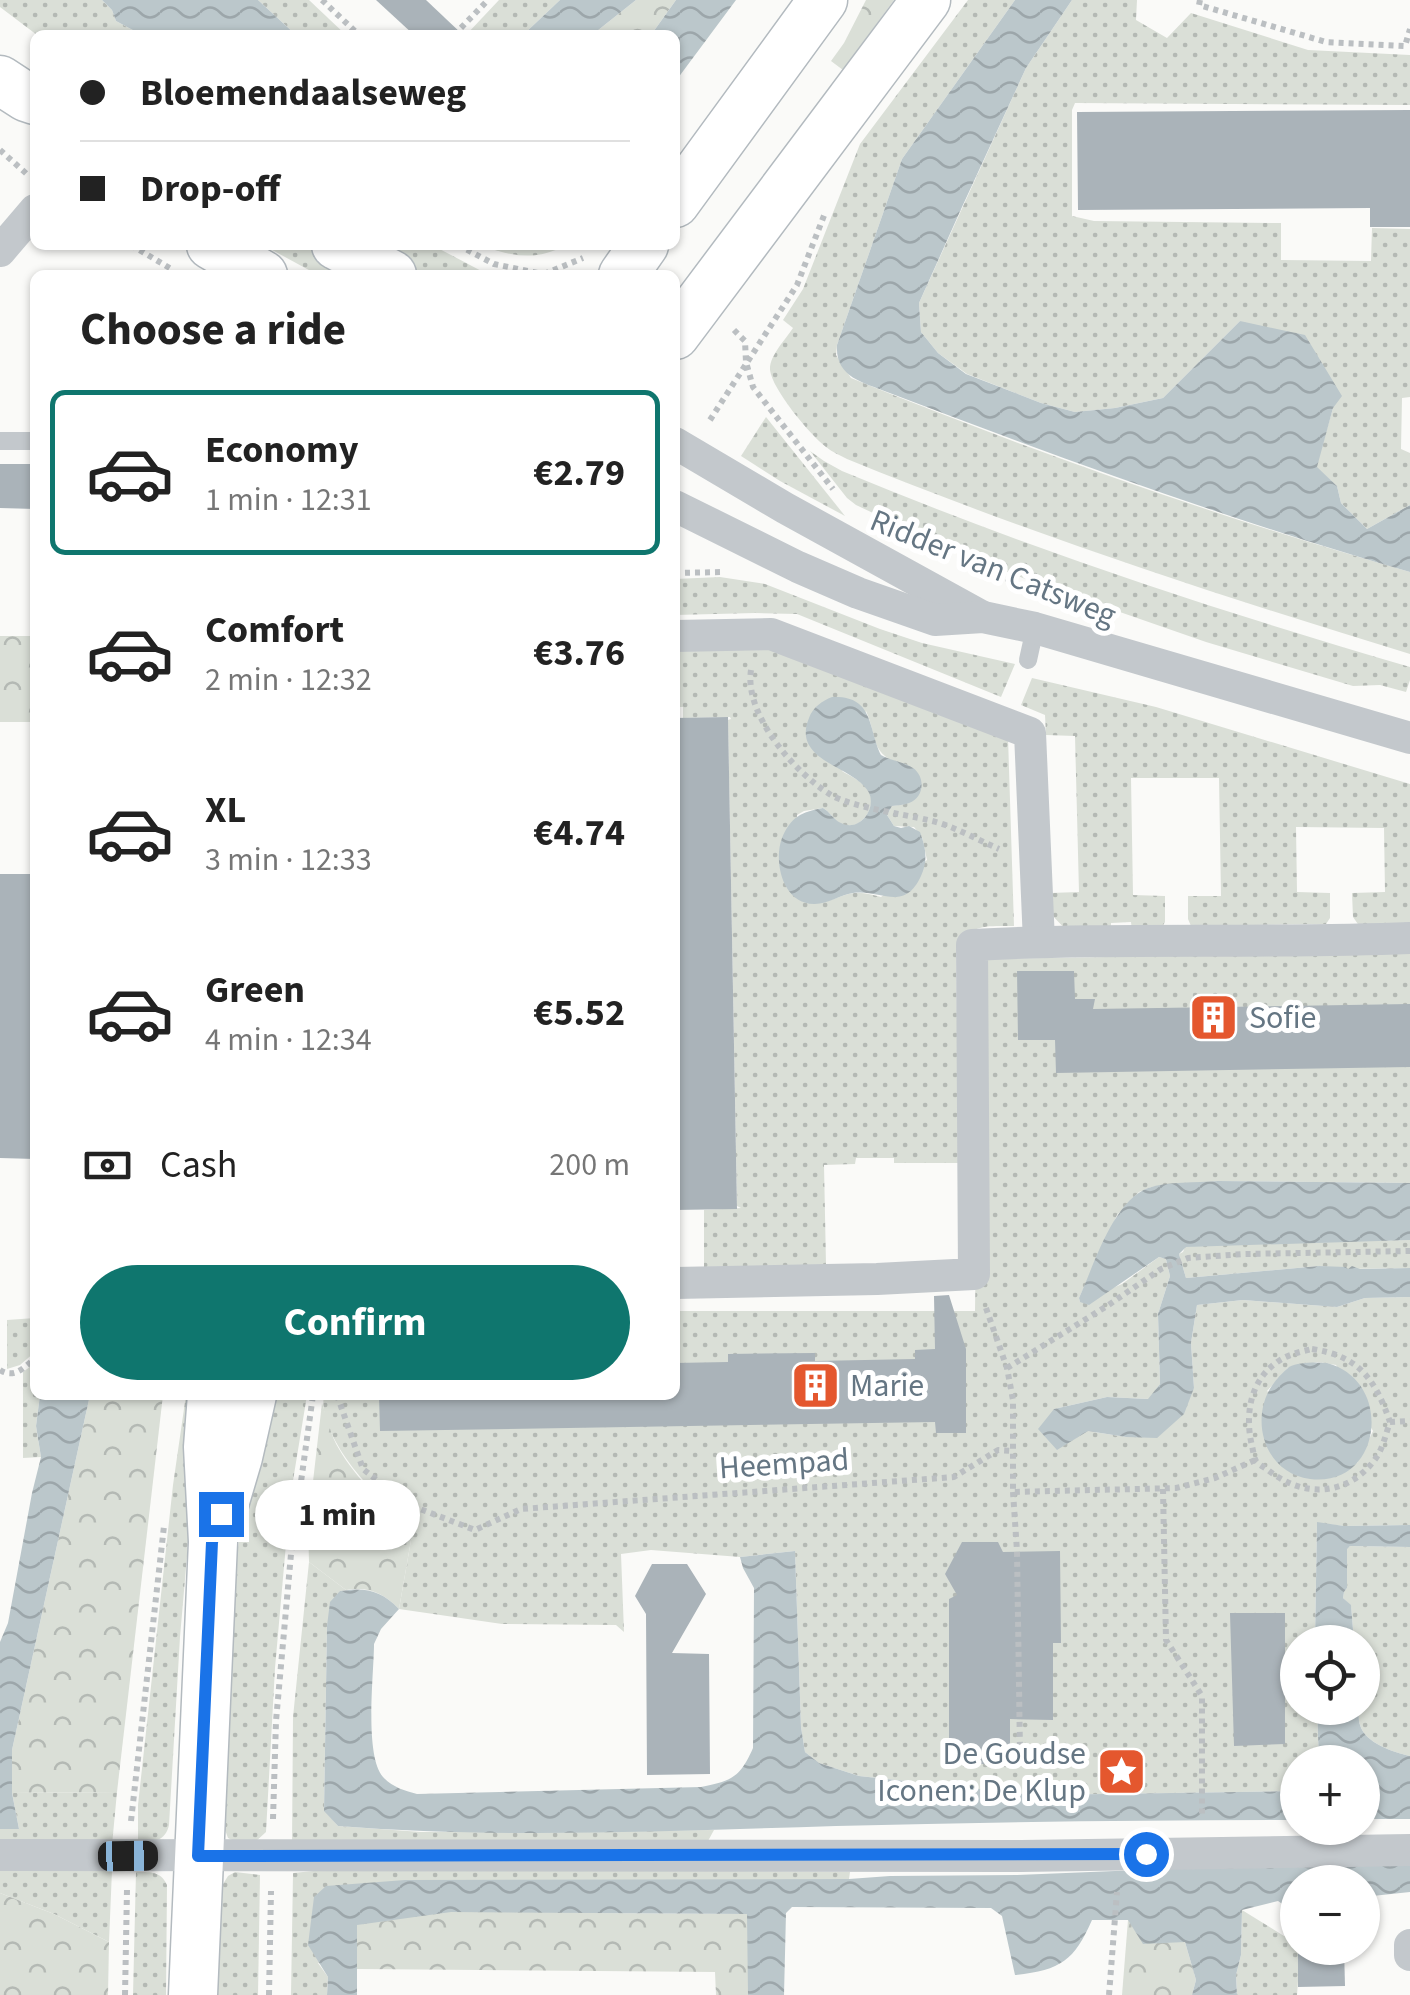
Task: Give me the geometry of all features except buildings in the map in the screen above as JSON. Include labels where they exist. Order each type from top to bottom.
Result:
[{"type":"main road","points":[[680,196],[824,0]]},
{"type":"main road","points":[[685,322],[926,0]]},
{"type":"main road","points":[[220,250],[254,270]]},
{"type":"main road","points":[[345,250],[383,270]]},
{"type":"main road","points":[[605,266],[635,250]]},
{"type":"main road","points":[[193,1995],[212,1542],[208,1447],[212,1400]]},
{"type":"main road","points":[[212,1542],[251,1400]]},
{"type":"street","points":[[0,251],[30,216]]},
{"type":"street","name":"Ridder van Catsweg","points":[[683,448],[1032,644],[1410,738]]},
{"type":"street","name":"Ridder van Catsweg","points":[[680,508],[798,567],[935,620],[983,617]]},
{"type":"street","points":[[680,636],[771,634],[1030,733],[1039,942]]},
{"type":"street","points":[[680,1282],[974,1274],[972,945],[1410,938]]},
{"type":"street","points":[[0,1856],[1118,1855],[1410,1850]]},
{"type":"street","points":[[1410,1944],[1410,1955]]},
{"type":"lane","points":[[0,441],[30,442]]},
{"type":"path","points":[[322,0],[354,30]]},
{"type":"path","points":[[459,30],[488,0]]},
{"type":"path","points":[[1200,0],[1200,5],[1326,42],[1405,46],[1410,29]]},
{"type":"path","points":[[0,150],[30,177]]},
{"type":"path","points":[[683,448],[797,284],[826,212]]},
{"type":"path","points":[[140,250],[174,270]]},
{"type":"path","points":[[467,250],[494,264],[521,270]]},
{"type":"path","points":[[577,270],[605,266]]},
{"type":"path","name":"Ridder van Catsweg","points":[[685,322],[728,326],[745,341],[753,388],[838,496]]},
{"type":"path","name":"Ridder van Catsweg","points":[[963,562],[1028,588]]},
{"type":"path","points":[[757,634],[750,680],[759,716],[794,764],[832,796],[932,821],[1035,862]]},
{"type":"path","points":[[1007,1368],[1161,1269],[1188,1258],[1288,1252],[1410,1252]]},
{"type":"path","points":[[974,1274],[1007,1368],[1013,1400],[1020,1752]]},
{"type":"path","points":[[1321,1350],[1354,1364],[1376,1386],[1390,1422],[1378,1456],[1356,1479],[1336,1489],[1295,1486],[1255,1460],[1247,1429],[1252,1396],[1260,1378],[1274,1364],[1289,1355],[1321,1350]]},
{"type":"path","points":[[0,1370],[14,1374],[30,1362]]},
{"type":"path","points":[[269,1995],[276,1720],[291,1554],[312,1400]]},
{"type":"path","name":"Heempad","points":[[338,1400],[362,1469],[407,1504],[475,1530],[522,1509],[954,1476],[998,1450],[1013,1451]]},
{"type":"path","points":[[1390,1422],[1410,1421]]},
{"type":"path","points":[[1013,1492],[1176,1488],[1215,1478],[1255,1460]]},
{"type":"path","points":[[1163,1489],[1166,1640],[1202,1696],[1202,1824]]},
{"type":"path","points":[[125,1995],[132,1800],[165,1514]]},
{"type":"path","points":[[1109,1995],[1118,1885]]},
{"type":"green space","points":[[0,0],[102,0],[116,21],[133,30],[30,30],[0,7]]},
{"type":"green space","points":[[258,0],[309,0],[341,30],[291,30]]},
{"type":"green space","points":[[499,0],[560,0],[528,30],[471,30]]},
{"type":"green space","points":[[636,0],[676,0],[655,30],[598,30]]},
{"type":"green space","points":[[866,0],[894,0],[843,70],[831,61]]},
{"type":"green space","points":[[968,0],[1015,0],[902,159],[837,345],[836,355],[851,378],[1128,482],[1410,572],[1410,654],[1126,563],[847,459],[819,441],[784,400],[770,370],[775,353],[793,328],[783,320],[803,289],[860,144]]},
{"type":"green space","points":[[1072,0],[1137,0],[1136,20],[1167,38],[1191,13],[1308,50],[1410,55],[1410,105],[1075,103],[1072,216],[1094,221],[1281,223],[1281,260],[1371,261],[1372,228],[1410,229],[1410,397],[1402,398],[1401,449],[1410,453],[1410,505],[1367,529],[1341,503],[1337,486],[1316,467],[1333,408],[1240,321],[1163,398],[1075,412],[967,374],[938,353],[921,332],[919,303],[1026,68]]},
{"type":"green space","points":[[272,250],[317,250],[355,270],[309,270]]},
{"type":"green space","points":[[370,250],[442,250],[480,270],[408,270]]},
{"type":"green space","points":[[497,250],[555,250],[524,256]]},
{"type":"green space","points":[[766,417],[845,516],[741,456]]},
{"type":"green space","points":[[810,451],[842,471],[1052,552],[1266,624],[1410,667],[1406,692],[1380,685],[1353,686],[1206,642],[954,551],[856,505]]},
{"type":"green space","points":[[720,577],[765,584],[922,643],[1015,664],[1001,697],[797,614],[680,615],[680,579]]},
{"type":"green space","points":[[0,636],[30,636],[30,722],[0,722]]},
{"type":"green space","points":[[786,646],[1008,737],[1014,926],[972,931],[956,952],[959,1163],[894,1163],[894,1158],[856,1158],[855,1164],[824,1165],[826,1265],[704,1267],[704,1210],[741,1208],[737,1206],[728,720],[731,719],[683,718],[680,649]],"holes":[[[866,711],[883,754],[898,763],[905,804],[892,806],[887,815],[894,826],[914,827],[922,837],[927,860],[881,897],[858,893],[822,902],[802,901],[797,815],[823,808],[848,826],[861,821],[869,810],[871,796],[859,781],[842,771]]]},
{"type":"green space","points":[[1032,678],[1156,707],[1410,784],[1410,926],[1360,927],[1353,917],[1352,893],[1385,892],[1384,828],[1296,827],[1297,892],[1330,893],[1330,918],[1326,924],[1191,926],[1188,896],[1221,896],[1219,778],[1131,778],[1133,895],[1165,896],[1165,922],[1162,927],[1132,931],[1131,922],[1111,923],[1111,931],[1068,932],[1050,913],[1050,893],[1079,892],[1075,736],[1046,735],[1045,715],[1021,705]]},
{"type":"green space","points":[[1410,952],[1410,1183],[1218,1181],[1151,1187],[1139,1192],[1117,1215],[1079,1298],[1080,1302],[1122,1284],[1159,1257],[1166,1259],[1170,1276],[1158,1314],[1160,1384],[1149,1399],[1107,1397],[1054,1409],[1088,1431],[1126,1437],[1194,1388],[1191,1343],[1197,1305],[1243,1300],[1337,1307],[1365,1298],[1410,1297],[1410,1525],[1317,1523],[1315,1625],[1280,1625],[1280,1725],[1318,1725],[1318,1745],[1280,1745],[1280,1791],[1035,1795],[859,1776],[819,1763],[805,1752],[801,1727],[795,1551],[740,1557],[651,1550],[621,1554],[624,1632],[616,1625],[502,1624],[399,1609],[414,1523],[384,1502],[353,1468],[330,1430],[324,1400],[680,1400],[680,1311],[975,1311],[980,959]],"holes":[[[1318,1362],[1336,1365],[1373,1431],[1357,1463],[1267,1391],[1288,1368]]]},
{"type":"green space","points":[[1410,1240],[1410,1268],[1319,1266],[1186,1278],[1179,1254],[1185,1247],[1210,1244]]},
{"type":"green space","points":[[30,1318],[30,1356],[7,1369],[7,1320]]},
{"type":"green space","points":[[30,1367],[30,1400],[39,1400],[36,1426],[41,1457],[23,1458],[23,1372]]},
{"type":"green space","points":[[89,1400],[162,1400],[117,1792],[12,1793],[12,1750]]},
{"type":"green space","points":[[185,1400],[201,1400],[169,1825],[162,1838],[138,1843],[138,1805]]},
{"type":"green space","points":[[264,1400],[306,1400],[290,1499],[266,1832],[254,1843],[238,1843],[228,1838],[224,1827],[235,1564]]},
{"type":"green space","points":[[322,1403],[336,1444],[353,1470],[382,1501],[414,1523],[399,1609],[375,1592],[346,1590],[309,1562],[308,1525]]},
{"type":"green space","points":[[1410,1547],[1410,1756],[1374,1742],[1360,1725],[1380,1725],[1380,1625],[1353,1625],[1351,1606],[1343,1598],[1347,1588],[1346,1549]]},
{"type":"green space","points":[[309,1562],[346,1590],[340,1591],[327,1626],[324,1810],[338,1826],[421,1832],[714,1830],[708,1841],[292,1845],[293,1717]]},
{"type":"green space","points":[[117,1792],[112,1845],[0,1845],[0,1829],[19,1829],[12,1793]]},
{"type":"green space","points":[[343,1868],[850,1872],[849,1879],[734,1881],[318,1963],[328,1977],[327,1995],[291,1995],[293,1873]]},
{"type":"green space","points":[[0,1869],[112,1870],[109,1942],[0,1893]]},
{"type":"green space","points":[[136,1872],[158,1875],[167,1885],[166,1995],[133,1995]]},
{"type":"green space","points":[[235,1872],[260,1875],[258,1995],[217,1995],[223,1884]]},
{"type":"green space","points":[[0,1893],[109,1942],[108,1995],[0,1995]]},
{"type":"green space","points":[[1242,1910],[1280,1934],[1280,1965],[1320,1965],[1321,1979],[1298,1981],[1297,1995],[1237,1995]]},
{"type":"green space","points":[[451,1912],[748,1914],[748,1995],[716,1995],[715,1972],[357,1969],[357,1925]]},
{"type":"green space","points":[[1128,1920],[1185,1942],[1196,1980],[1192,1995],[1122,1995]]},
{"type":"water","points":[[102,0],[258,0],[291,30],[133,30],[116,21]]},
{"type":"water","points":[[560,0],[636,0],[598,30],[528,30]]},
{"type":"water","points":[[676,0],[736,0],[680,75],[680,30],[655,30]]},
{"type":"water","points":[[1015,0],[1072,0],[1026,68],[962,207],[919,303],[921,332],[938,353],[966,374],[1075,412],[1163,398],[1240,321],[1305,335],[1342,396],[1333,408],[1317,467],[1337,486],[1341,503],[1367,529],[1410,505],[1410,572],[1082,465],[868,385],[852,377],[840,364],[837,345],[902,159]]},
{"type":"water","points":[[832,697],[856,701],[863,707],[881,755],[910,766],[920,777],[918,797],[892,806],[887,815],[894,826],[909,826],[920,832],[925,849],[921,876],[907,894],[899,897],[853,893],[815,904],[795,897],[783,880],[780,848],[793,820],[823,808],[841,823],[855,824],[865,817],[871,804],[868,791],[860,782],[826,761],[809,744],[806,732],[811,714]]},
{"type":"water","points":[[1218,1181],[1410,1183],[1410,1240],[1186,1247],[1179,1254],[1186,1278],[1319,1266],[1410,1268],[1410,1297],[1365,1298],[1337,1307],[1243,1300],[1197,1305],[1191,1343],[1194,1388],[1184,1414],[1157,1438],[1088,1431],[1057,1450],[1038,1429],[1054,1409],[1107,1397],[1148,1399],[1160,1384],[1158,1314],[1170,1276],[1166,1259],[1159,1257],[1089,1305],[1080,1302],[1098,1252],[1115,1220],[1136,1195],[1148,1188]]},
{"type":"water","points":[[1327,1363],[1349,1374],[1363,1390],[1370,1410],[1371,1431],[1365,1451],[1353,1467],[1334,1477],[1310,1479],[1293,1474],[1270,1453],[1264,1439],[1263,1407],[1268,1392],[1289,1367]]},
{"type":"water","points":[[39,1400],[89,1400],[12,1750],[12,1793],[19,1829],[0,1829],[0,1642],[8,1623],[41,1457],[36,1426]]},
{"type":"water","points":[[1317,1522],[1344,1526],[1410,1525],[1410,1547],[1347,1549],[1347,1588],[1343,1598],[1351,1605],[1353,1625],[1315,1625]]},
{"type":"water","points":[[795,1551],[801,1727],[805,1752],[819,1763],[859,1776],[1035,1795],[1280,1791],[1280,1820],[524,1833],[338,1826],[324,1811],[330,1602],[340,1591],[357,1589],[372,1591],[399,1609],[381,1629],[374,1644],[372,1733],[377,1766],[383,1777],[403,1790],[417,1794],[701,1787],[733,1776],[744,1766],[753,1748],[754,1588],[740,1557]]},
{"type":"water","points":[[1318,1725],[1360,1725],[1380,1745],[1318,1745]]},
{"type":"water","points":[[1380,1745],[1410,1756],[1410,1819],[1380,1819]]},
{"type":"water","points":[[1410,1864],[1410,1892],[1380,1895],[1380,1865],[1361,1865]]},
{"type":"water","points":[[1280,1867],[1280,1902],[1242,1910],[1237,1995],[1192,1995],[1196,1980],[1185,1942],[1143,1944],[1128,1920],[1092,1920],[1079,1945],[1064,1961],[1044,1970],[1015,1975],[1002,1916],[991,1908],[792,1907],[786,1913],[784,1995],[748,1995],[747,1914],[451,1912],[357,1925],[357,1995],[327,1995],[328,1977],[308,1945],[314,1897],[326,1886],[405,1880],[849,1879]]},
{"type":"place","name":"Sofie","points":[[1214,1018]]},
{"type":"place","name":"Marie","points":[[815,1386]]},
{"type":"place","name":"De Goudse Iconen: De Klup","points":[[1121,1772]]},
{"type":"route","points":[[221,1514],[212,1542],[198,1856],[1146,1854]]}]
